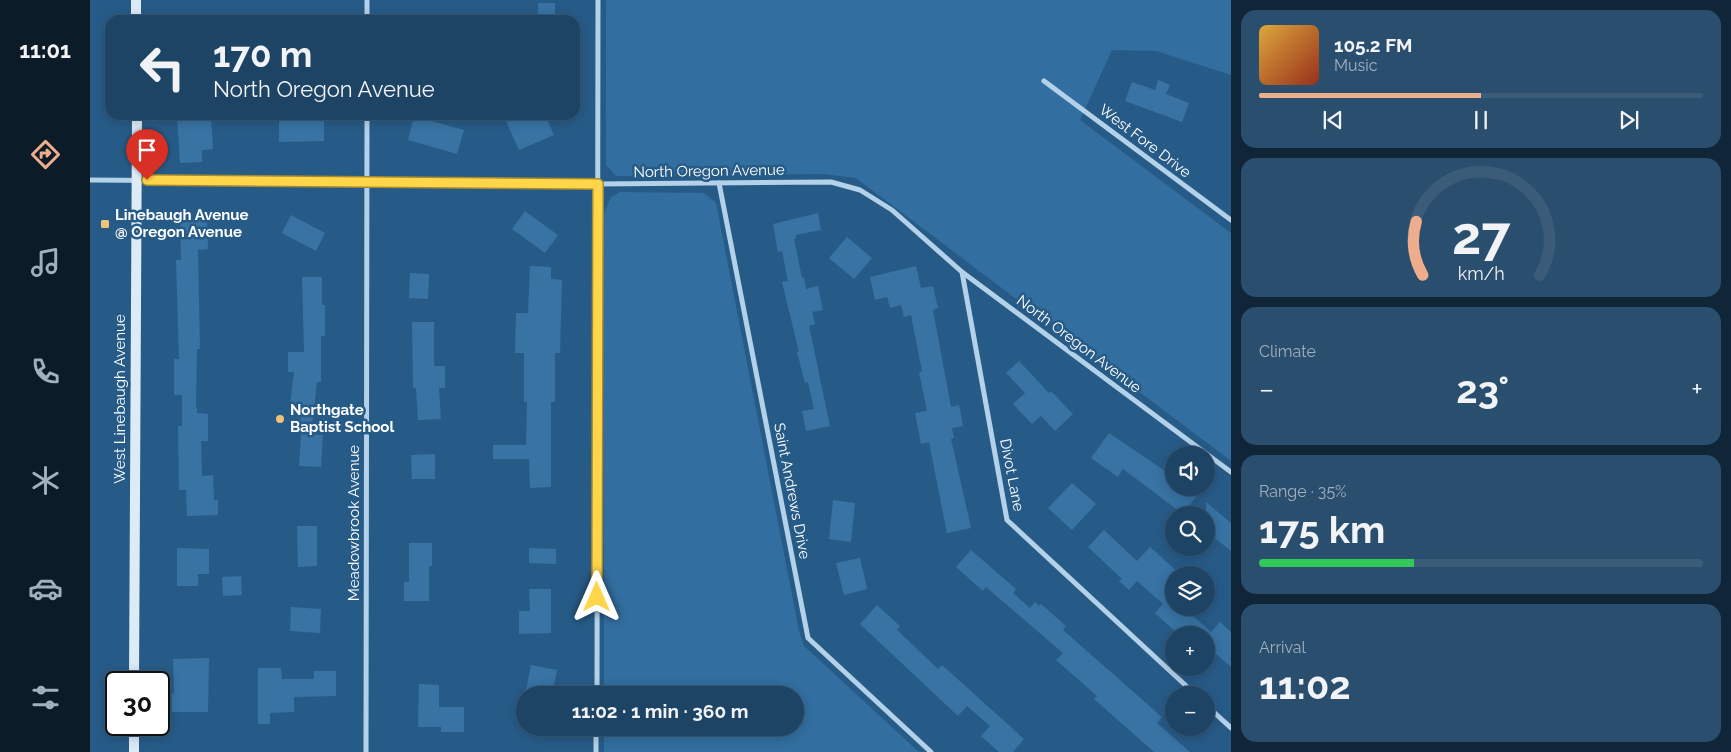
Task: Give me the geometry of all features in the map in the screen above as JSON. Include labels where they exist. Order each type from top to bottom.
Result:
[{"type":"street","points":[[136,0],[136,15]]},
{"type":"street","points":[[367,0],[367,15]]},
{"type":"street","points":[[597,686],[598,0]]},
{"type":"street","name":"West Fore Drive","points":[[1044,81],[1231,220]]},
{"type":"street","name":"West Linebaugh Avenue","points":[[134,671],[136,120]]},
{"type":"street","name":"Meadowbrook Avenue","points":[[366,752],[367,120]]},
{"type":"street","name":"North Oregon Avenue","points":[[90,180],[598,184],[831,182],[860,190],[892,210],[962,272],[1231,472]]},
{"type":"street","name":"Saint Andrews Drive","points":[[719,183],[808,638],[931,752]]},
{"type":"street","name":"Divot Lane","points":[[962,272],[1007,520],[1186,686]]},
{"type":"street","points":[[1215,713],[1231,728]]},
{"type":"street","points":[[134,736],[134,752]]},
{"type":"street","points":[[596,736],[596,752]]},
{"type":"shaded area","points":[[606,0],[1231,0],[1231,75],[1156,51],[1112,50],[1080,120],[1231,233],[1231,461],[1215,449],[1215,446],[1211,446],[856,178],[822,174],[616,176],[606,165]]},
{"type":"shaded area","points":[[620,192],[704,193],[716,203],[799,631],[804,646],[919,752],[604,752],[604,736],[804,736],[804,686],[604,686],[604,213],[611,197]]},
{"type":"building","points":[[538,3],[555,3],[555,15],[538,15]]},
{"type":"building","points":[[1158,80],[1170,85],[1166,94],[1189,103],[1182,122],[1125,101],[1132,82],[1155,90]]},
{"type":"building","points":[[177,120],[211,120],[213,149],[202,150],[202,162],[180,163]]},
{"type":"building","points":[[279,120],[324,120],[324,141],[279,142]]},
{"type":"building","points":[[413,120],[428,120],[464,130],[457,154],[408,140]]},
{"type":"building","points":[[547,120],[554,135],[519,150],[506,121]]},
{"type":"building","points":[[525,211],[558,235],[545,253],[512,229]]},
{"type":"building","points":[[818,213],[821,230],[796,235],[794,239],[806,289],[818,286],[823,310],[812,312],[815,324],[809,326],[830,426],[806,431],[802,411],[814,409],[808,382],[805,383],[797,352],[799,352],[782,282],[788,281],[782,251],[778,252],[773,224]]},
{"type":"building","points":[[291,215],[325,233],[316,251],[282,233]]},
{"type":"building","points":[[207,217],[208,249],[198,250],[200,349],[197,349],[196,408],[197,413],[208,414],[208,441],[201,441],[202,476],[213,475],[214,500],[218,500],[218,515],[187,516],[186,490],[179,490],[178,426],[182,426],[182,395],[174,395],[174,359],[179,359],[176,260],[181,260],[180,218]]},
{"type":"building","points":[[847,237],[872,258],[854,279],[829,258]]},
{"type":"building","points":[[530,266],[551,267],[551,279],[562,280],[560,353],[555,353],[555,402],[551,402],[551,487],[530,488],[529,459],[493,459],[493,445],[526,445],[527,402],[524,402],[524,353],[515,353],[516,313],[528,313]]},
{"type":"building","points":[[916,266],[921,288],[933,286],[938,308],[933,310],[951,407],[959,405],[963,426],[952,428],[954,438],[951,439],[971,528],[947,533],[929,442],[921,444],[915,413],[927,411],[919,372],[922,371],[911,315],[904,317],[901,305],[890,308],[887,297],[875,300],[870,277]]},
{"type":"building","points":[[410,273],[429,274],[428,299],[409,298]]},
{"type":"building","points":[[302,277],[322,277],[322,305],[325,305],[325,336],[321,336],[321,382],[317,382],[312,426],[300,425],[301,415],[289,413],[294,372],[288,372],[288,352],[304,352]]},
{"type":"building","points":[[412,322],[434,322],[434,366],[445,366],[445,388],[439,388],[441,419],[418,420],[416,388],[413,388]]},
{"type":"building","points":[[1019,361],[1049,393],[1051,391],[1073,414],[1055,431],[1041,416],[1032,424],[1013,404],[1025,393],[1006,373]]},
{"type":"building","points":[[1109,433],[1165,471],[1165,496],[1196,496],[1189,506],[1172,506],[1123,469],[1118,477],[1091,458]]},
{"type":"building","points":[[301,434],[323,435],[321,467],[299,466]]},
{"type":"building","points":[[435,454],[435,479],[412,479],[411,455]]},
{"type":"building","points":[[1072,483],[1096,504],[1072,530],[1048,508]]},
{"type":"building","points":[[833,500],[855,503],[851,542],[829,539]]},
{"type":"building","points":[[1215,510],[1231,523],[1231,551],[1215,538]]},
{"type":"building","points":[[297,526],[317,526],[317,566],[298,567]]},
{"type":"building","points":[[1104,530],[1137,561],[1150,547],[1171,566],[1165,566],[1165,616],[1193,616],[1204,626],[1169,626],[1155,613],[1163,604],[1137,581],[1129,590],[1119,581],[1122,579],[1088,547]]},
{"type":"building","points":[[409,543],[432,543],[432,566],[429,566],[429,601],[404,601],[404,582],[409,582]]},
{"type":"building","points":[[177,548],[209,549],[209,574],[198,574],[198,586],[177,586]]},
{"type":"building","points":[[529,548],[556,549],[556,564],[529,563]]},
{"type":"building","points":[[971,550],[1016,589],[1013,593],[1030,608],[1035,602],[1039,606],[1041,604],[1066,626],[1063,630],[1162,717],[1157,723],[1165,730],[1165,736],[1172,736],[1190,752],[1154,752],[1094,699],[1097,696],[1056,660],[1063,653],[986,587],[983,591],[956,567]]},
{"type":"building","points":[[860,558],[867,589],[844,595],[836,563]]},
{"type":"building","points":[[241,576],[242,595],[223,596],[222,577]]},
{"type":"building","points":[[529,589],[551,589],[551,633],[519,634],[519,611],[530,611]]},
{"type":"building","points":[[877,605],[900,626],[897,630],[938,669],[942,665],[1024,739],[1013,752],[999,752],[981,736],[990,726],[967,706],[958,716],[860,624]]},
{"type":"building","points":[[291,607],[321,609],[320,633],[290,631]]},
{"type":"building","points":[[1220,622],[1231,632],[1231,667],[1215,653],[1215,628]]},
{"type":"building","points":[[209,658],[208,712],[172,712],[172,693],[174,693],[173,659]]},
{"type":"building","points":[[531,665],[557,670],[554,686],[527,686]]},
{"type":"building","points":[[258,668],[281,668],[282,679],[314,679],[314,671],[336,671],[336,696],[294,697],[294,712],[270,713],[270,724],[258,724]]},
{"type":"building","points":[[419,684],[439,685],[439,707],[464,707],[464,732],[441,732],[441,727],[418,727]]},
{"type":"place","name":"Linebaugh Avenue @ Oregon Avenue","points":[[105,224]]},
{"type":"place","name":"Northgate Baptist School","points":[[280,419]]},
{"type":"route","points":[[147,180],[598,184],[597,597]]}]
